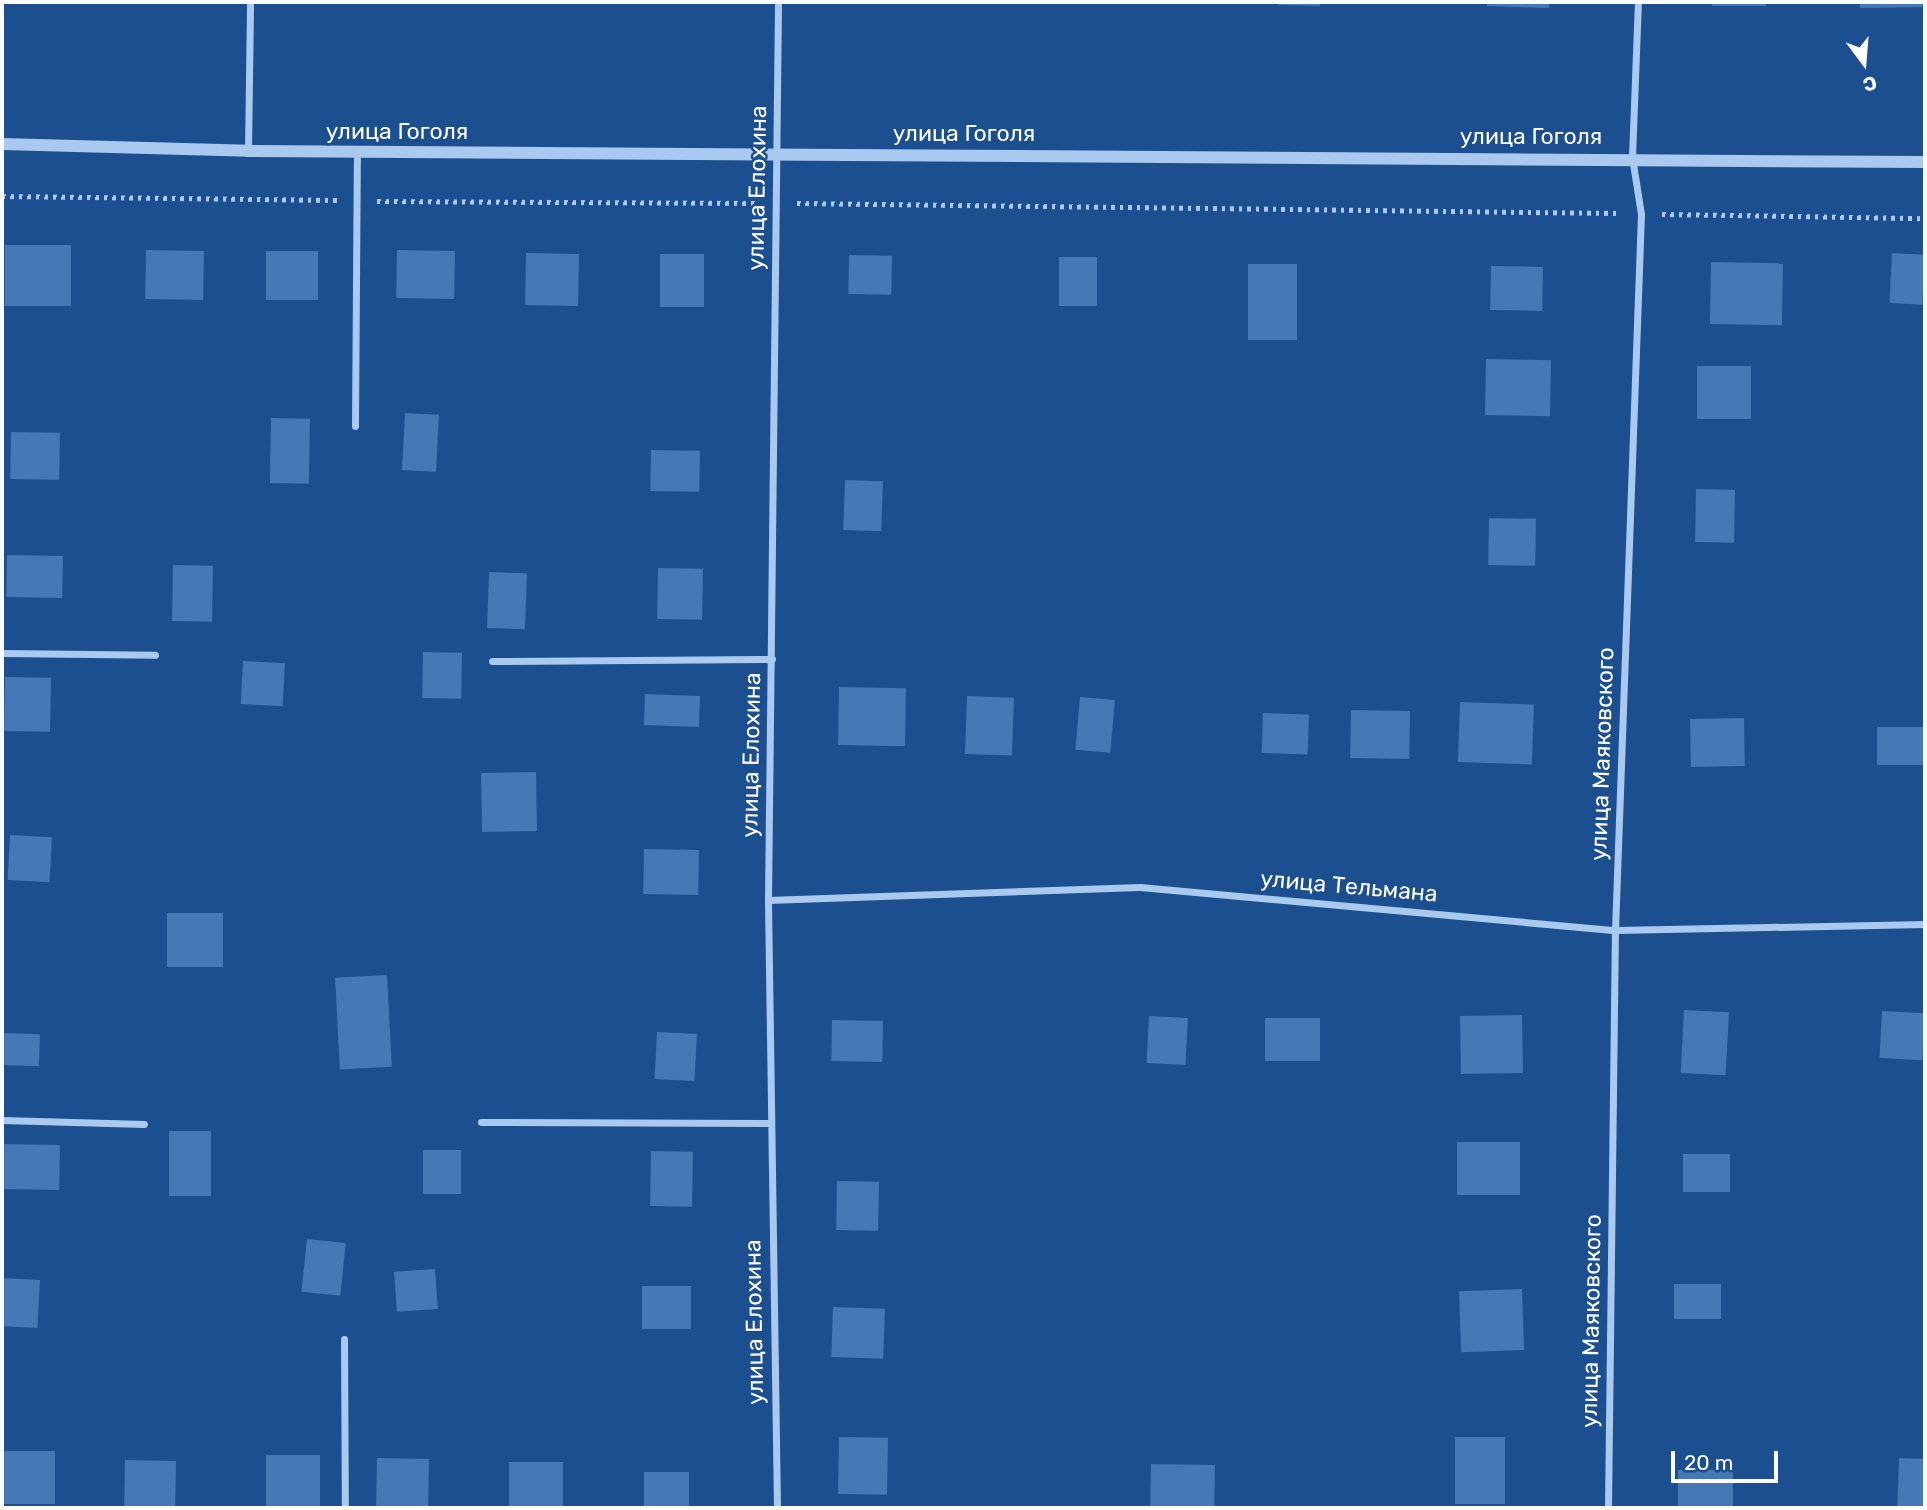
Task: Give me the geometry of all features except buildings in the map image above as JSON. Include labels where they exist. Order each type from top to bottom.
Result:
[{"type":"street","points":[[248,151],[250,2]]},
{"type":"street","name":"улица Елохина","points":[[777,1508],[768,1123],[768,900],[778,2]]},
{"type":"street","name":"улица Маяковского","points":[[1608,1508],[1615,930],[1641,214],[1632,158],[1639,2]]},
{"type":"street","name":"улица Гоголя","points":[[2,144],[248,151],[1925,162]]},
{"type":"street","points":[[355,426],[357,152]]},
{"type":"street","points":[[2,653],[155,655]]},
{"type":"street","points":[[492,661],[772,659]]},
{"type":"street","name":"улица Тельмана","points":[[768,900],[1140,887],[1615,930],[1925,924]]},
{"type":"street","points":[[2,1120],[144,1124]]},
{"type":"street","points":[[481,1122],[768,1123]]},
{"type":"street","points":[[344,1339],[345,1508]]},
{"type":"path","points":[[2,196],[1925,218]]}]
